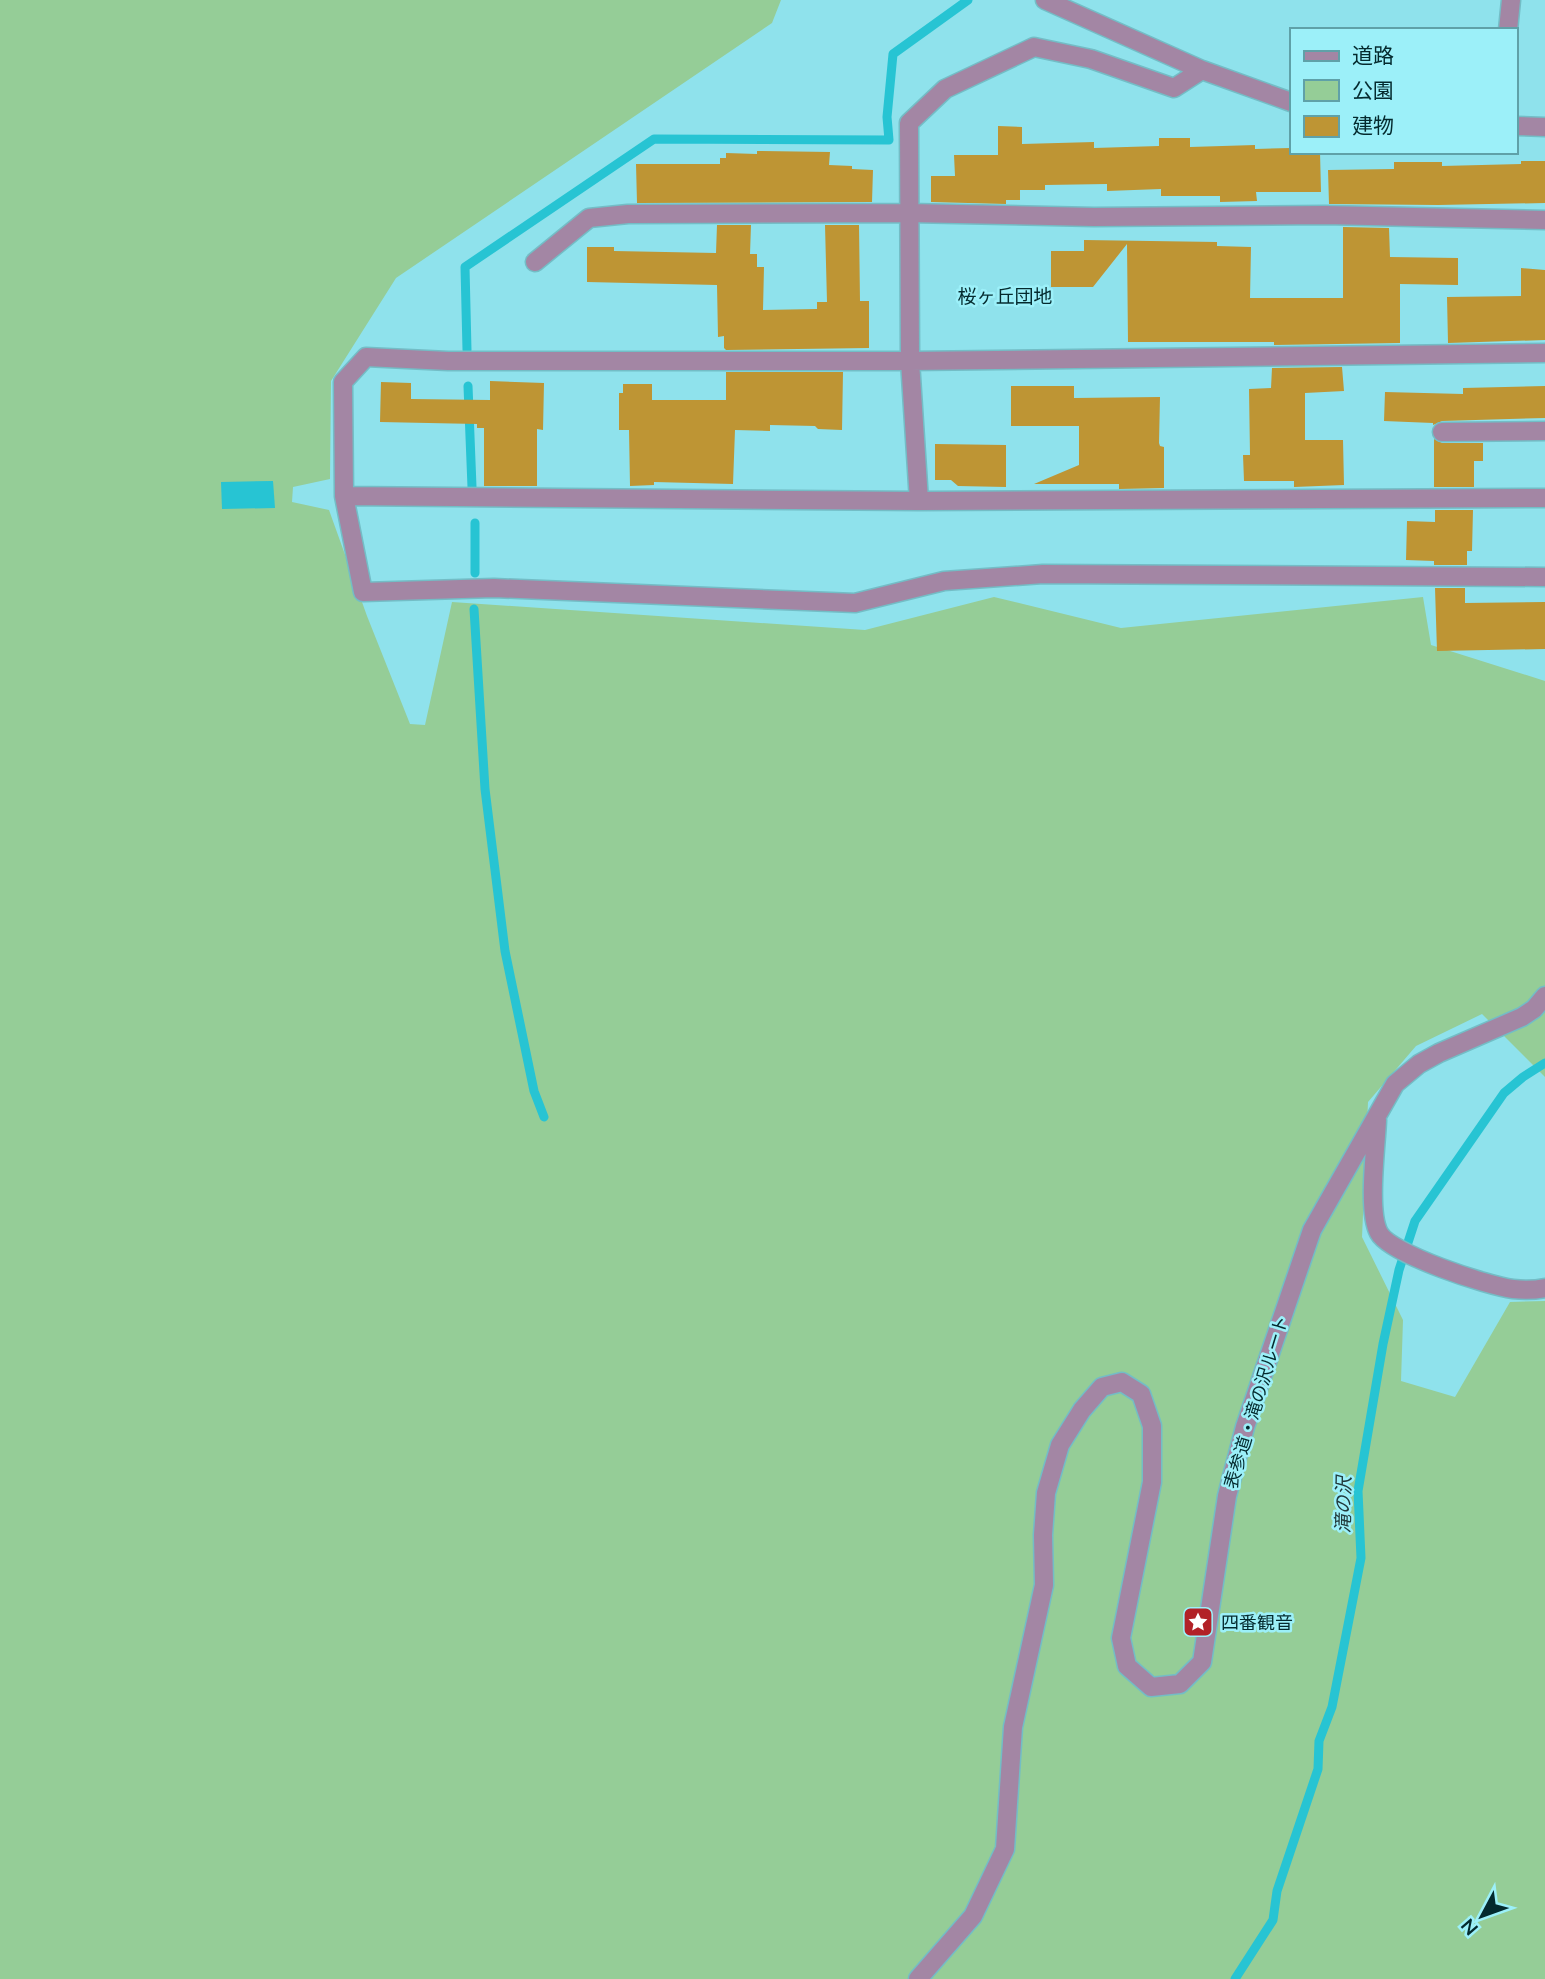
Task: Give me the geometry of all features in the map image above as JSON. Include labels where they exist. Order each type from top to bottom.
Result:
[{"type":"street","points":[[1045,0],[1202,70],[1290,102]]},
{"type":"street","points":[[1508,28],[1511,0]]},
{"type":"street","points":[[919,501],[910,361],[909,122],[946,89],[1034,47],[1091,59],[1174,88],[1202,70]]},
{"type":"street","points":[[1517,126],[1545,127]]},
{"type":"street","points":[[535,262],[589,218],[628,214],[909,213],[1094,217],[1325,215],[1545,220]]},
{"type":"street","points":[[1545,353],[910,361],[448,361],[366,357],[343,382],[344,496],[363,592],[494,588],[855,603],[944,581],[1043,574],[1545,577]]},
{"type":"street","points":[[1442,432],[1545,431]]},
{"type":"street","points":[[344,496],[919,501],[1545,498]]},
{"type":"street","name":"表参道・滝の沢ルート","points":[[918,1979],[973,1916],[1004,1849],[1013,1727],[1044,1585],[1046,1493],[1060,1445],[1082,1410],[1102,1387],[1122,1382],[1141,1394],[1152,1426],[1152,1482],[1121,1638],[1127,1667],[1151,1687],[1180,1684],[1202,1662],[1227,1496],[1245,1427],[1312,1230],[1395,1084],[1419,1064],[1439,1053],[1522,1017],[1534,1009],[1545,996]]},
{"type":"street","points":[[1377,1117],[1374,1216],[1380,1235],[1416,1258],[1512,1289],[1545,1288]]},
{"type":"green space","points":[[0,0],[781,0],[772,23],[396,278],[331,381],[330,479],[293,487],[292,502],[329,510],[410,724],[425,725],[452,602],[865,630],[994,597],[1121,628],[1423,597],[1431,645],[1545,681],[1545,1077],[1482,1014],[1416,1046],[1368,1102],[1362,1237],[1403,1320],[1401,1381],[1455,1397],[1510,1302],[1545,1301],[1545,1979],[0,1979]]},
{"type":"water","points":[[273,481],[275,508],[222,509],[221,482]]},
{"type":"building","points":[[998,126],[1022,127],[1022,144],[1094,142],[1094,148],[1159,146],[1159,138],[1190,138],[1190,147],[1255,145],[1255,149],[1290,148],[1290,154],[1320,154],[1321,192],[1256,192],[1257,201],[1220,202],[1220,196],[1161,196],[1161,189],[1107,191],[1107,184],[1045,185],[1045,190],[1020,190],[1020,200],[1006,200],[1006,204],[931,202],[931,176],[955,176],[954,155],[998,155]]},
{"type":"building","points":[[757,151],[830,152],[829,165],[873,170],[872,202],[637,203],[636,164],[720,164],[720,158],[726,158],[726,153],[757,154]]},
{"type":"building","points":[[1521,161],[1545,161],[1545,203],[1329,204],[1328,170],[1394,169],[1394,162],[1442,162],[1442,166],[1521,164]]},
{"type":"building","points":[[717,225],[751,225],[750,254],[757,254],[757,267],[764,267],[763,310],[817,309],[817,302],[827,302],[825,225],[859,225],[860,301],[869,301],[869,348],[726,350],[724,336],[718,337],[717,285],[587,282],[587,247],[614,247],[614,251],[716,253]]},
{"type":"building","points":[[1343,227],[1389,228],[1390,257],[1458,258],[1458,285],[1400,284],[1400,343],[1274,345],[1274,342],[1128,342],[1127,244],[1093,287],[1051,287],[1051,251],[1084,251],[1084,240],[1217,242],[1217,246],[1251,247],[1250,298],[1343,298]]},
{"type":"building","points":[[1521,268],[1545,270],[1545,340],[1448,343],[1447,297],[1521,296]]},
{"type":"building","points":[[1342,367],[1344,391],[1305,393],[1305,440],[1343,440],[1344,485],[1294,487],[1294,481],[1244,481],[1243,455],[1250,455],[1249,389],[1271,388],[1272,368]]},
{"type":"building","points":[[726,372],[843,372],[842,430],[818,429],[815,426],[770,425],[770,431],[735,430],[733,484],[654,482],[654,485],[630,486],[629,430],[619,430],[619,393],[623,393],[623,384],[652,384],[652,400],[726,400]]},
{"type":"building","points":[[490,381],[544,383],[543,430],[537,429],[537,486],[484,486],[484,428],[477,428],[477,424],[380,422],[381,382],[411,383],[411,399],[490,400]]},
{"type":"building","points":[[1011,386],[1074,386],[1074,398],[1160,397],[1159,443],[1164,447],[1164,488],[1119,489],[1119,484],[1034,484],[1079,465],[1079,426],[1011,426]]},
{"type":"building","points":[[1545,386],[1545,418],[1442,421],[1433,425],[1384,421],[1385,392],[1463,394],[1463,388]]},
{"type":"building","points":[[1434,439],[1442,443],[1483,443],[1483,461],[1474,461],[1474,487],[1434,487]]},
{"type":"building","points":[[935,444],[1006,445],[1006,487],[958,486],[951,480],[935,480]]},
{"type":"building","points":[[1435,510],[1473,510],[1472,551],[1467,551],[1467,565],[1434,565],[1434,561],[1406,560],[1407,521],[1435,522]]},
{"type":"building","points":[[1435,588],[1465,588],[1465,603],[1545,602],[1545,649],[1437,651]]},
{"type":"waterway","points":[[467,350],[465,267],[654,139],[889,140],[887,117],[893,54],[968,0]]},
{"type":"waterway","points":[[468,386],[472,487]]},
{"type":"waterway","points":[[475,523],[475,573]]},
{"type":"waterway","points":[[474,609],[485,789],[505,951],[534,1091],[544,1117]]},
{"type":"waterway","name":"滝の沢","points":[[1235,1979],[1273,1920],[1277,1891],[1318,1769],[1319,1741],[1332,1707],[1361,1558],[1358,1491],[1383,1344],[1399,1270],[1415,1221],[1504,1093],[1545,1063]]},
{"type":"place","name":"四番観音","points":[[1198,1622]]},
{"type":"district","name":"桜ヶ丘団地","points":[[1005,296]]}]
